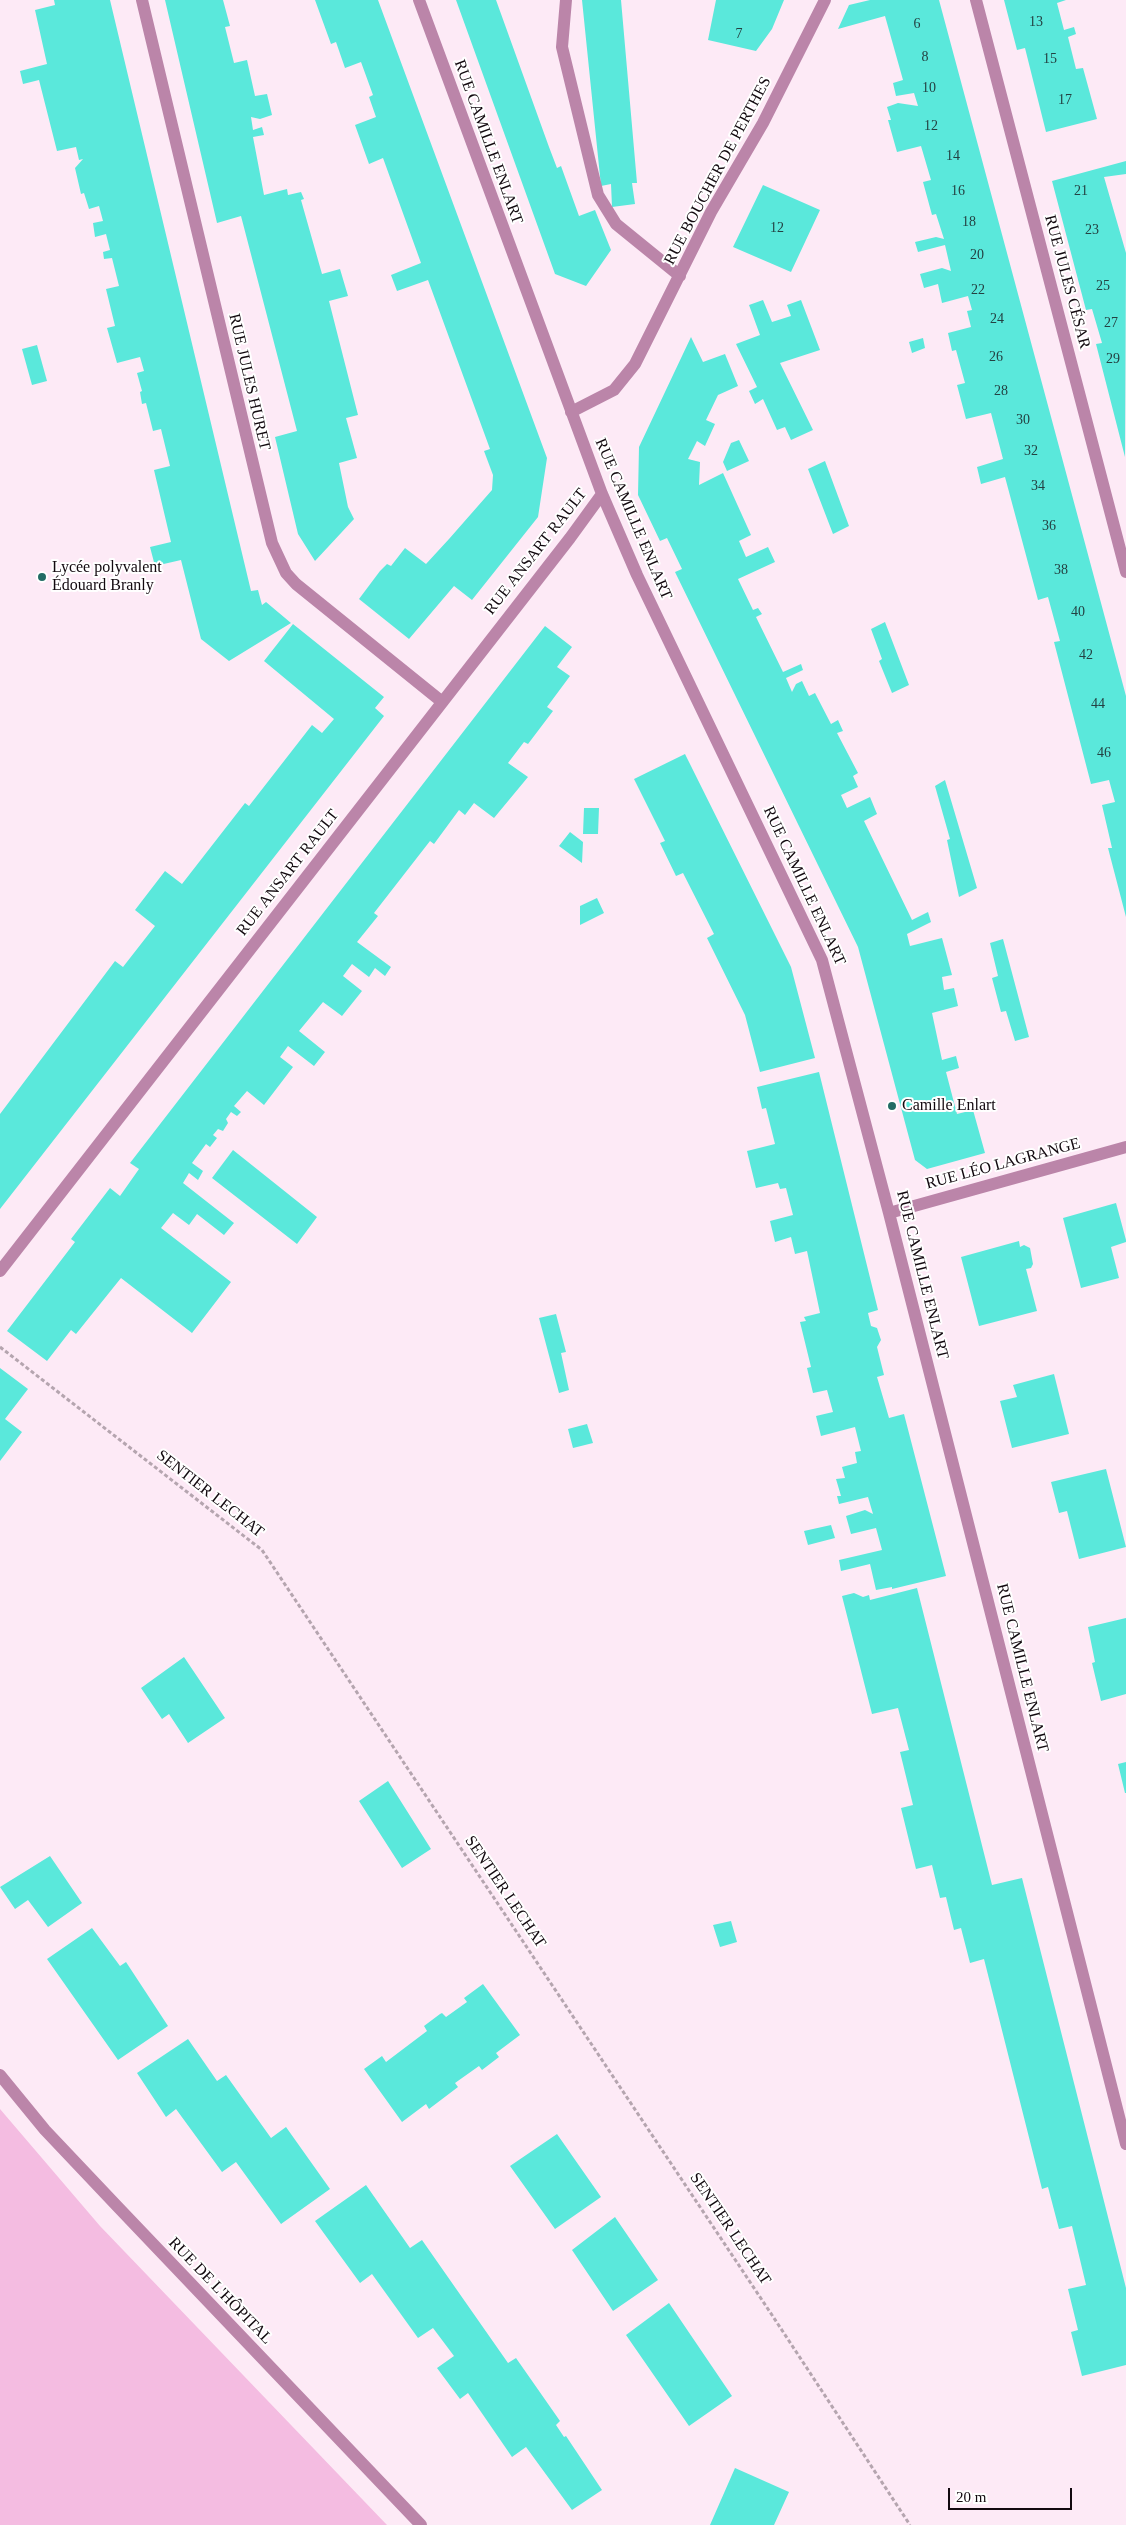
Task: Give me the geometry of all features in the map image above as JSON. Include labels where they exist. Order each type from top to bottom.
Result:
[{"type":"street","name":"RUE JULES HURET","points":[[142,0],[266,522],[279,559],[286,573],[303,590],[441,701]]},
{"type":"street","name":"RUE CAMILLE ENLART","points":[[419,0],[602,494],[637,575],[822,960],[889,1213],[1126,2144]]},
{"type":"street","points":[[566,0],[562,47],[598,195],[616,224],[680,276]]},
{"type":"street","name":"RUE BOUCHER DE PERTHES","points":[[571,412],[600,399],[624,379],[644,348],[710,212],[763,123],[825,0]]},
{"type":"street","name":"RUE JULES CÉSAR","points":[[976,0],[1126,572]]},
{"type":"street","name":"RUE ANSART RAULT","points":[[0,1271],[441,701],[570,538],[602,494]]},
{"type":"street","name":"RUE LÉO LAGRANGE","points":[[889,1213],[1126,1148]]},
{"type":"street","name":"RUE DE L'HÔPITAL","points":[[0,2075],[46,2130],[104,2192],[421,2525]]},
{"type":"path","name":"SENTIER LECHAT","points":[[0,1347],[262,1550],[910,2525]]},
{"type":"shaded area","points":[[0,2109],[100,2226],[387,2525],[0,2525]]},
{"type":"building","points":[[54,0],[110,0],[251,591],[258,590],[262,605],[266,602],[291,623],[229,661],[201,639],[181,560],[155,566],[150,547],[171,542],[154,470],[170,466],[161,429],[153,431],[146,403],[142,404],[140,392],[142,391],[137,373],[144,371],[140,357],[117,363],[107,328],[115,326],[106,289],[119,286],[112,258],[104,259],[103,252],[110,250],[106,234],[95,237],[93,223],[103,221],[99,206],[89,209],[84,193],[81,194],[75,168],[83,159],[79,160],[76,147],[57,151],[39,80],[23,84],[20,71],[47,64],[35,10],[55,5]]},
{"type":"building","points":[[165,0],[223,0],[230,26],[225,27],[234,63],[247,60],[255,96],[267,94],[272,115],[260,119],[251,117],[253,130],[262,127],[264,135],[253,137],[264,195],[287,189],[288,195],[301,192],[304,199],[301,200],[322,274],[340,269],[348,296],[329,301],[358,415],[346,418],[357,458],[339,463],[348,507],[354,519],[315,561],[298,534],[275,437],[297,431],[241,216],[217,223]]},
{"type":"building","points":[[315,0],[378,0],[547,458],[538,517],[472,600],[454,586],[409,639],[359,599],[380,571],[387,564],[391,566],[405,548],[426,564],[492,490],[493,475],[484,451],[490,449],[428,280],[397,291],[391,275],[421,263],[383,158],[369,164],[355,125],[376,117],[369,97],[373,95],[361,62],[345,68],[336,42],[331,44]]},
{"type":"building","points":[[456,0],[496,0],[557,168],[561,166],[579,216],[595,210],[611,250],[586,286],[555,274]]},
{"type":"building","points":[[582,0],[621,0],[637,183],[632,183],[635,204],[612,207],[611,184],[601,186]]},
{"type":"building","points":[[716,0],[784,0],[772,29],[756,51],[708,40]]},
{"type":"building","points":[[870,0],[939,0],[1126,696],[1126,917],[1108,848],[1112,848],[1102,805],[1115,802],[1109,780],[1091,784],[1054,642],[1060,641],[1048,597],[1038,600],[1005,477],[981,484],[977,467],[1003,459],[991,413],[966,419],[957,385],[965,383],[956,350],[952,351],[948,333],[971,327],[967,311],[972,310],[968,296],[942,303],[938,284],[924,288],[920,274],[942,268],[951,271],[945,245],[918,252],[915,242],[936,237],[944,239],[936,214],[932,215],[923,182],[931,180],[921,146],[897,152],[888,120],[891,120],[887,107],[898,103],[918,106],[914,93],[896,96],[893,83],[903,80],[885,16],[838,29],[849,5]]},
{"type":"building","points":[[1004,0],[1066,0],[1057,3],[1064,30],[1074,27],[1076,34],[1068,37],[1076,69],[1083,68],[1097,119],[1046,132],[1025,48],[1017,50]]},
{"type":"building","points":[[1126,161],[1126,174],[1104,177],[1126,253],[1125,457],[1096,344],[1102,343],[1092,309],[1086,310],[1052,181]]},
{"type":"building","points":[[763,185],[820,210],[791,272],[733,247]]},
{"type":"building","points":[[763,300],[772,322],[791,316],[787,305],[801,300],[820,350],[780,363],[813,430],[791,440],[785,427],[777,430],[763,399],[755,404],[749,391],[757,387],[736,344],[760,335],[749,305]]},
{"type":"building","points":[[691,337],[703,362],[725,354],[738,386],[718,395],[706,420],[715,424],[705,446],[697,441],[688,459],[700,462],[699,485],[723,473],[751,535],[739,541],[746,557],[768,547],[775,562],[738,579],[753,610],[758,608],[762,614],[756,617],[783,672],[801,664],[803,670],[786,678],[792,692],[796,684],[802,681],[809,696],[815,693],[831,724],[838,720],[843,731],[837,733],[858,773],[853,776],[858,787],[841,795],[847,808],[870,797],[877,814],[864,821],[912,920],[928,912],[931,922],[907,934],[910,946],[942,938],[952,975],[942,977],[944,990],[954,988],[958,1006],[932,1013],[942,1060],[956,1056],[959,1068],[946,1072],[957,1114],[973,1110],[985,1153],[927,1169],[915,1160],[858,947],[675,572],[682,569],[667,538],[660,541],[638,495],[639,447]]},
{"type":"building","points":[[923,338],[925,348],[912,353],[909,342]]},
{"type":"building","points":[[37,345],[47,381],[32,385],[22,349]]},
{"type":"building","points":[[739,440],[749,461],[727,471],[723,462],[731,443]]},
{"type":"building","points":[[825,461],[849,526],[833,534],[808,469]]},
{"type":"building","points":[[885,622],[909,685],[892,693],[879,661],[882,659],[871,629]]},
{"type":"building","points":[[293,624],[384,697],[375,708],[384,716],[0,1209],[0,1114],[115,961],[123,967],[155,926],[135,910],[165,871],[182,884],[245,803],[249,806],[312,725],[322,733],[334,719],[264,661]]},
{"type":"building","points":[[545,626],[572,647],[557,667],[570,676],[547,707],[553,711],[528,744],[524,742],[508,763],[528,777],[494,818],[474,803],[465,815],[459,810],[434,844],[430,841],[374,913],[378,916],[357,942],[391,967],[385,976],[375,968],[369,977],[352,964],[343,976],[362,991],[342,1016],[323,1002],[299,1031],[325,1052],[314,1066],[288,1046],[280,1057],[293,1067],[264,1105],[247,1091],[234,1106],[241,1112],[237,1116],[231,1112],[226,1119],[228,1123],[223,1131],[218,1129],[213,1135],[217,1138],[210,1147],[206,1144],[192,1163],[203,1171],[198,1180],[189,1173],[183,1183],[234,1223],[224,1235],[197,1214],[189,1225],[173,1213],[161,1228],[231,1282],[192,1333],[121,1278],[76,1334],[71,1330],[47,1361],[7,1331],[75,1242],[71,1239],[110,1188],[120,1196],[139,1169],[130,1163]]},
{"type":"building","points":[[685,754],[791,967],[815,1058],[760,1072],[745,1015],[707,938],[714,934],[683,873],[676,876],[660,843],[665,841],[634,779]]},
{"type":"building","points":[[945,780],[977,888],[959,897],[947,840],[950,839],[935,786]]},
{"type":"building","points":[[584,808],[599,808],[598,834],[583,834]]},
{"type":"building","points":[[570,832],[583,842],[582,863],[559,846]]},
{"type":"building","points":[[597,898],[604,913],[580,925],[580,906]]},
{"type":"building","points":[[1003,939],[1029,1037],[1015,1041],[1006,1011],[1001,1012],[992,978],[998,976],[990,943]]},
{"type":"building","points":[[819,1072],[878,1310],[868,1313],[871,1326],[877,1328],[881,1340],[877,1347],[884,1375],[877,1377],[889,1418],[904,1414],[946,1576],[892,1589],[892,1587],[876,1590],[870,1564],[841,1571],[839,1560],[882,1550],[876,1528],[851,1534],[846,1516],[865,1510],[873,1514],[868,1497],[839,1504],[837,1496],[841,1496],[836,1479],[845,1478],[842,1467],[857,1463],[855,1452],[861,1451],[855,1427],[821,1436],[816,1416],[833,1412],[827,1390],[813,1393],[807,1368],[811,1367],[800,1322],[806,1321],[804,1317],[820,1313],[807,1251],[795,1254],[791,1237],[775,1242],[770,1221],[793,1215],[786,1188],[780,1189],[778,1183],[756,1188],[747,1151],[775,1144],[766,1108],[762,1109],[757,1087]]},
{"type":"building","points":[[233,1150],[317,1217],[297,1244],[212,1178]]},
{"type":"building","points":[[1116,1203],[1126,1240],[1126,1242],[1111,1247],[1119,1278],[1081,1288],[1063,1218]]},
{"type":"building","points":[[1019,1241],[1020,1247],[1024,1245],[1030,1248],[1033,1264],[1031,1268],[1026,1269],[1037,1311],[979,1326],[961,1257]]},
{"type":"building","points":[[556,1314],[566,1352],[561,1353],[569,1390],[559,1393],[539,1318]]},
{"type":"building","points":[[0,1368],[28,1389],[5,1419],[22,1432],[0,1461]]},
{"type":"building","points":[[1054,1374],[1069,1434],[1012,1448],[1000,1401],[1017,1397],[1013,1385]]},
{"type":"building","points":[[587,1424],[593,1443],[573,1448],[568,1429]]},
{"type":"building","points":[[1106,1469],[1126,1547],[1079,1559],[1067,1511],[1059,1513],[1051,1482]]},
{"type":"building","points":[[831,1525],[835,1538],[808,1545],[804,1531]]},
{"type":"building","points":[[917,1588],[992,1885],[1022,1878],[1126,2288],[1126,2365],[1082,2376],[1071,2332],[1078,2330],[1068,2289],[1086,2285],[1072,2226],[1059,2229],[1048,2187],[1042,2189],[984,1959],[970,1963],[961,1928],[954,1930],[946,1897],[940,1898],[932,1865],[916,1869],[901,1808],[913,1805],[900,1752],[909,1750],[898,1708],[872,1714],[842,1596],[854,1593],[863,1597],[869,1595],[870,1600]]},
{"type":"building","points":[[1126,1618],[1126,1694],[1101,1701],[1092,1663],[1095,1662],[1088,1627]]},
{"type":"building","points":[[184,1657],[225,1718],[188,1743],[169,1714],[162,1719],[141,1688]]},
{"type":"building","points":[[1126,1762],[1126,1793],[1125,1793],[1118,1764]]},
{"type":"building","points":[[388,1781],[431,1849],[402,1868],[359,1801]]},
{"type":"building","points":[[50,1856],[82,1903],[48,1927],[28,1900],[15,1909],[0,1887]]},
{"type":"building","points":[[731,1921],[737,1942],[720,1947],[713,1925]]},
{"type":"building","points":[[92,1928],[120,1966],[126,1962],[168,2026],[118,2060],[47,1959]]},
{"type":"building","points":[[483,1984],[520,2035],[496,2053],[499,2057],[482,2070],[479,2066],[455,2083],[458,2087],[429,2109],[426,2104],[402,2122],[364,2069],[382,2056],[386,2062],[427,2031],[424,2026],[442,2013],[446,2017],[467,2002],[464,1998]]},
{"type":"building","points":[[188,2039],[217,2081],[226,2075],[271,2138],[286,2127],[330,2189],[281,2224],[236,2162],[222,2172],[176,2109],[166,2117],[137,2073]]},
{"type":"building","points":[[557,2134],[601,2197],[555,2229],[510,2166]]},
{"type":"building","points":[[366,2185],[410,2248],[422,2240],[508,2363],[516,2358],[560,2421],[556,2425],[564,2437],[566,2436],[602,2490],[572,2510],[526,2447],[512,2457],[468,2393],[460,2399],[437,2368],[454,2356],[433,2328],[418,2338],[372,2274],[360,2283],[315,2221]]},
{"type":"building","points":[[615,2217],[658,2280],[613,2311],[572,2250]]},
{"type":"building","points":[[669,2303],[732,2396],[689,2426],[626,2335]]},
{"type":"building","points":[[735,2468],[789,2492],[774,2525],[710,2525]]},
{"type":"place","name":"Lycée polyvalent Édouard Branly","points":[[42,577]]},
{"type":"place","name":"Camille Enlart","points":[[892,1106]]}]
